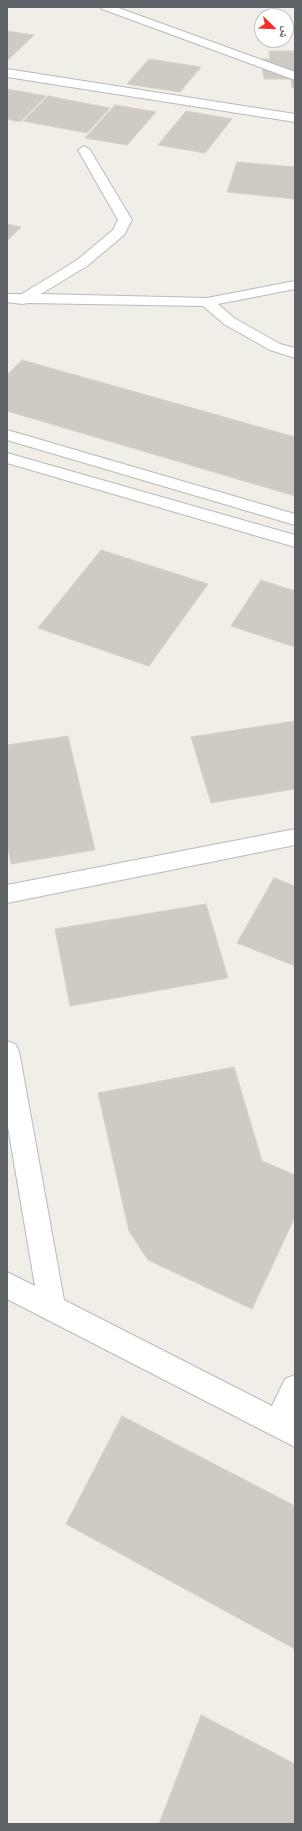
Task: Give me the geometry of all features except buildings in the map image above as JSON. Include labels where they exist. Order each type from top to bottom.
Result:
[{"type":"street","points":[[106,7],[295,76]]},
{"type":"street","points":[[7,73],[295,118]]},
{"type":"street","points":[[22,300],[82,263],[119,232],[125,220],[84,150]]},
{"type":"street","points":[[7,298],[22,300],[207,302],[295,285]]},
{"type":"street","points":[[207,302],[229,321],[275,347],[295,353]]},
{"type":"street","points":[[7,435],[295,520]]},
{"type":"street","points":[[7,458],[295,541]]},
{"type":"street","points":[[7,894],[295,837]]},
{"type":"street","points":[[7,1051],[16,1147],[52,1307]]},
{"type":"street","points":[[7,1285],[287,1429],[295,1389]]}]
